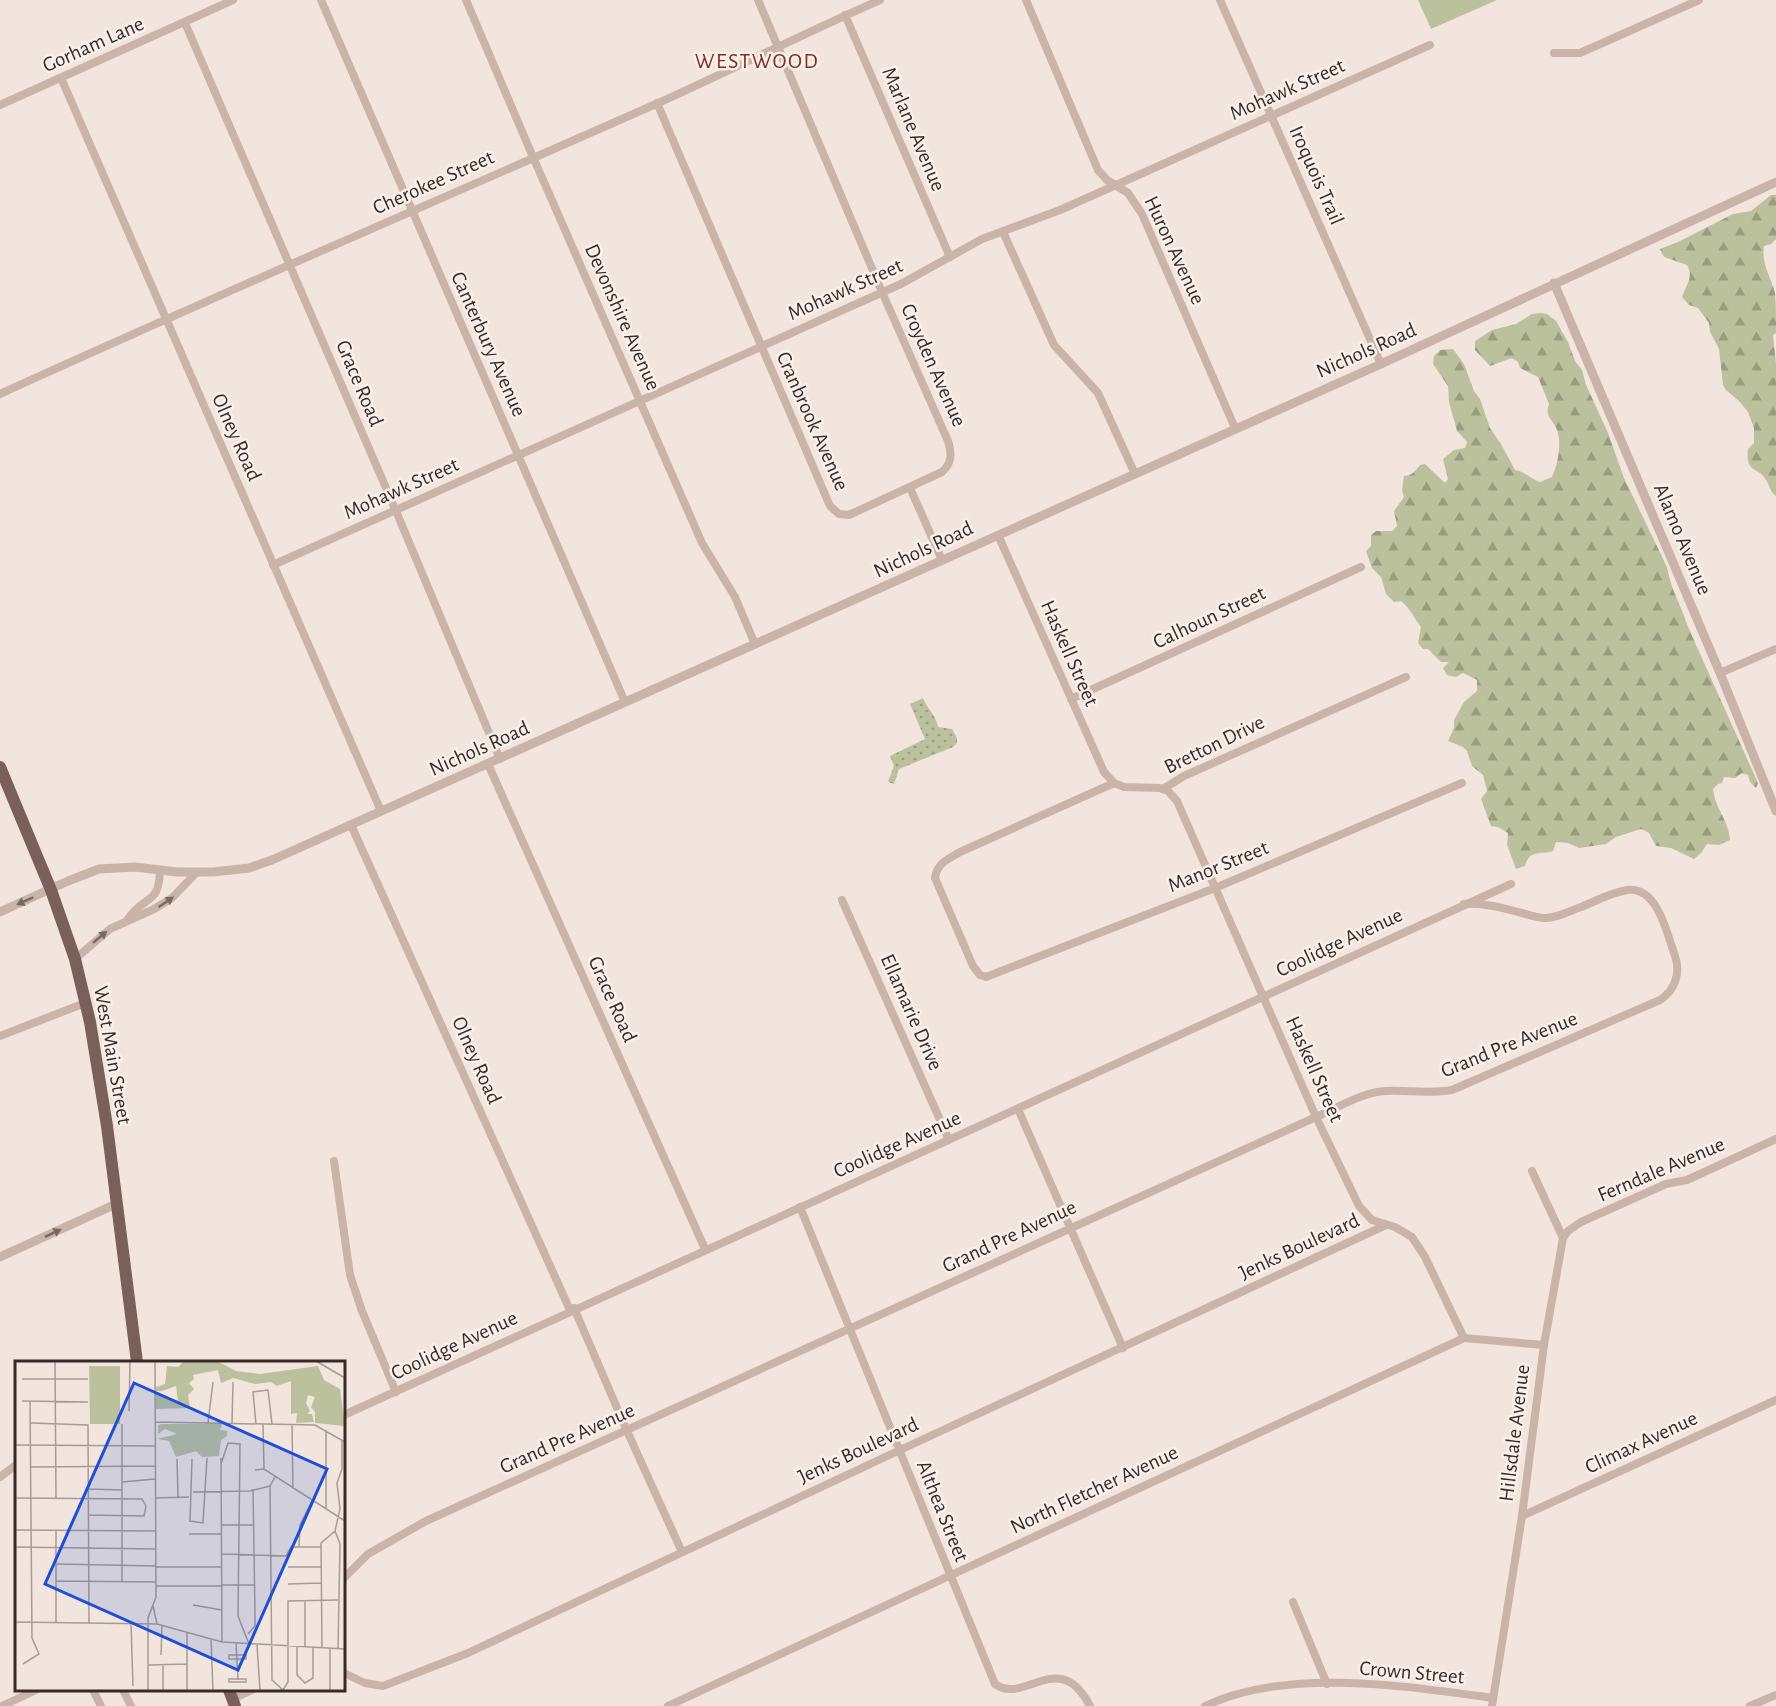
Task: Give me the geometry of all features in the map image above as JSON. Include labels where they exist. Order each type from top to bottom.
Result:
[{"type":"main road","name":"West Main Street","points":[[0,767],[51,890],[75,959],[100,1082],[137,1361]]},
{"type":"street","name":"Gorham Lane","points":[[0,105],[234,0]]},
{"type":"street","name":"Canterbury Avenue","points":[[321,0],[625,702]]},
{"type":"street","name":"Devonshire Avenue","points":[[466,0],[702,543],[735,597],[755,644]]},
{"type":"street","name":"Croyden Avenue","points":[[759,0],[882,292],[951,448],[951,459],[946,468],[910,488]]},
{"type":"street","name":"Cherokee Street","points":[[0,394],[657,103],[880,0]]},
{"type":"street","name":"Huron Avenue","points":[[1026,0],[1098,170],[1102,176],[1128,193],[1142,214],[1235,428]]},
{"type":"street","name":"Iroquois Trail","points":[[1220,0],[1381,364]]},
{"type":"street","points":[[1554,53],[1580,53],[1699,0]]},
{"type":"street","name":"Marlane Avenue","points":[[845,15],[950,257]]},
{"type":"street","name":"Grace Road","points":[[185,23],[396,511],[500,759]]},
{"type":"street","name":"Mohawk Street","points":[[273,566],[914,278],[982,239],[1060,210],[1430,45]]},
{"type":"street","name":"Olney Road","points":[[61,78],[381,811]]},
{"type":"street","name":"Cranbrook Avenue","points":[[657,103],[827,499],[839,514],[849,514],[910,488]]},
{"type":"street","name":"Nichols Road","points":[[0,912],[87,873],[111,868],[135,867],[196,873],[238,870],[258,865],[1381,364],[1776,182]]},
{"type":"street","points":[[1003,232],[1054,345],[1098,393],[1135,474]]},
{"type":"street","name":"Alamo Avenue","points":[[1554,283],[1720,673],[1776,811]]},
{"type":"street","points":[[910,488],[942,560]]},
{"type":"street","name":"Haskell Street","points":[[998,535],[1104,772],[1114,783]]},
{"type":"street","name":"Calhoun Street","points":[[1071,699],[1361,567]]},
{"type":"street","points":[[1720,673],[1776,649]]},
{"type":"street","name":"Bretton Drive","points":[[1114,783],[1124,787],[1163,789],[1184,776],[1406,676]]},
{"type":"street","name":"Grace Road","points":[[488,764],[705,1249]]},
{"type":"street","name":"Manor Street","points":[[1114,783],[960,852],[939,866],[935,878],[936,885],[973,966],[980,975],[986,977],[1215,888],[1462,783]]},
{"type":"street","name":"Haskell Street","points":[[1163,789],[1168,790],[1177,801],[1316,1117],[1359,1206],[1372,1220],[1395,1227],[1412,1236],[1425,1257],[1464,1338]]},
{"type":"street","name":"Olney Road","points":[[351,825],[682,1552]]},
{"type":"street","points":[[128,919],[138,907],[156,895],[159,889],[160,870]]},
{"type":"street","points":[[75,959],[98,937],[128,919],[154,909],[172,898],[196,873]]},
{"type":"street","name":"Coolidge Avenue","points":[[345,1415],[572,1309],[1511,884]]},
{"type":"street","name":"Grand Pre Avenue","points":[[345,1577],[368,1554],[404,1532],[1316,1117],[1370,1094],[1386,1091],[1422,1093],[1452,1090],[1660,1000],[1666,996],[1675,983],[1678,970],[1675,955],[1652,900],[1640,891],[1619,892],[1558,916],[1546,918],[1486,904],[1464,904]]},
{"type":"street","name":"Ellamarie Drive","points":[[842,900],[949,1140]]},
{"type":"street","points":[[0,1036],[85,1003]]},
{"type":"street","points":[[1018,1109],[1123,1348]]},
{"type":"street","name":"Ferndale Avenue","points":[[1563,1238],[1568,1231],[1581,1222],[1666,1184],[1687,1180],[1776,1139]]},
{"type":"street","points":[[334,1161],[350,1275],[396,1392]]},
{"type":"street","points":[[1532,1171],[1563,1238]]},
{"type":"street","points":[[0,1257],[116,1204]]},
{"type":"street","name":"Althea Street","points":[[800,1207],[851,1328],[988,1672],[999,1689],[1013,1696],[1056,1682],[1072,1683],[1080,1690],[1090,1706]]},
{"type":"street","name":"Jenks Boulevard","points":[[345,1673],[377,1686],[393,1683],[468,1653],[1386,1225]]},
{"type":"street","name":"Hillsdale Avenue","points":[[1493,1702],[1522,1516],[1544,1345],[1563,1238]]},
{"type":"street","name":"North Fletcher Avenue","points":[[668,1706],[1464,1338],[1544,1345]]},
{"type":"street","name":"Climax Avenue","points":[[1522,1516],[1776,1400]]},
{"type":"street","points":[[0,1477],[15,1466]]},
{"type":"street","points":[[1293,1602],[1327,1684]]},
{"type":"street","name":"Crown Street","points":[[1205,1706],[1225,1698],[1271,1687],[1327,1684],[1389,1686],[1493,1702]]},
{"type":"street","points":[[2,1706],[32,1691]]},
{"type":"street","points":[[94,1691],[101,1706]]},
{"type":"street","points":[[124,1691],[130,1706]]},
{"type":"street","points":[[232,1698],[248,1691]]},
{"type":"street","points":[[1750,1706],[1776,1695]]},
{"type":"green space","points":[[1418,0],[1497,0],[1431,29]]},
{"type":"green space","points":[[1771,195],[1776,195],[1776,239],[1764,246],[1763,253],[1775,293],[1776,333],[1773,335],[1776,364],[1776,496],[1763,476],[1748,462],[1748,449],[1754,443],[1754,428],[1748,412],[1723,385],[1719,349],[1710,332],[1709,323],[1698,308],[1689,305],[1682,297],[1690,277],[1689,269],[1687,265],[1664,257],[1660,249],[1733,214],[1751,211]]},
{"type":"green space","points":[[1532,314],[1547,314],[1556,321],[1568,342],[1575,361],[1582,370],[1624,478],[1667,567],[1688,627],[1758,783],[1756,788],[1750,782],[1748,775],[1742,773],[1735,778],[1724,777],[1722,783],[1713,789],[1730,840],[1719,845],[1707,844],[1694,859],[1671,848],[1656,846],[1649,833],[1641,829],[1616,837],[1606,844],[1579,848],[1568,843],[1556,842],[1553,851],[1533,855],[1525,866],[1516,869],[1507,845],[1508,833],[1491,826],[1481,799],[1487,791],[1483,775],[1472,766],[1467,751],[1463,747],[1448,741],[1454,728],[1454,720],[1464,702],[1477,691],[1477,680],[1463,673],[1456,677],[1447,675],[1443,668],[1449,662],[1441,662],[1428,649],[1423,649],[1418,643],[1421,627],[1401,601],[1394,602],[1386,594],[1381,577],[1372,568],[1366,551],[1371,546],[1371,535],[1376,531],[1392,531],[1397,526],[1394,511],[1404,497],[1402,490],[1404,476],[1425,464],[1445,483],[1448,479],[1443,459],[1454,450],[1465,448],[1467,442],[1457,431],[1449,402],[1448,386],[1433,364],[1434,356],[1440,350],[1453,349],[1464,364],[1490,428],[1515,470],[1540,482],[1552,477],[1559,454],[1559,441],[1555,426],[1548,415],[1549,404],[1538,377],[1520,368],[1518,362],[1512,358],[1490,366],[1475,350],[1475,341],[1492,330],[1516,324]]},
{"type":"green space","points":[[923,698],[936,719],[938,727],[952,729],[957,743],[953,747],[899,769],[894,784],[888,782],[894,766],[890,756],[925,739],[910,704]]},
{"type":"district","name":"WESTWOOD","points":[[757,60]]}]
